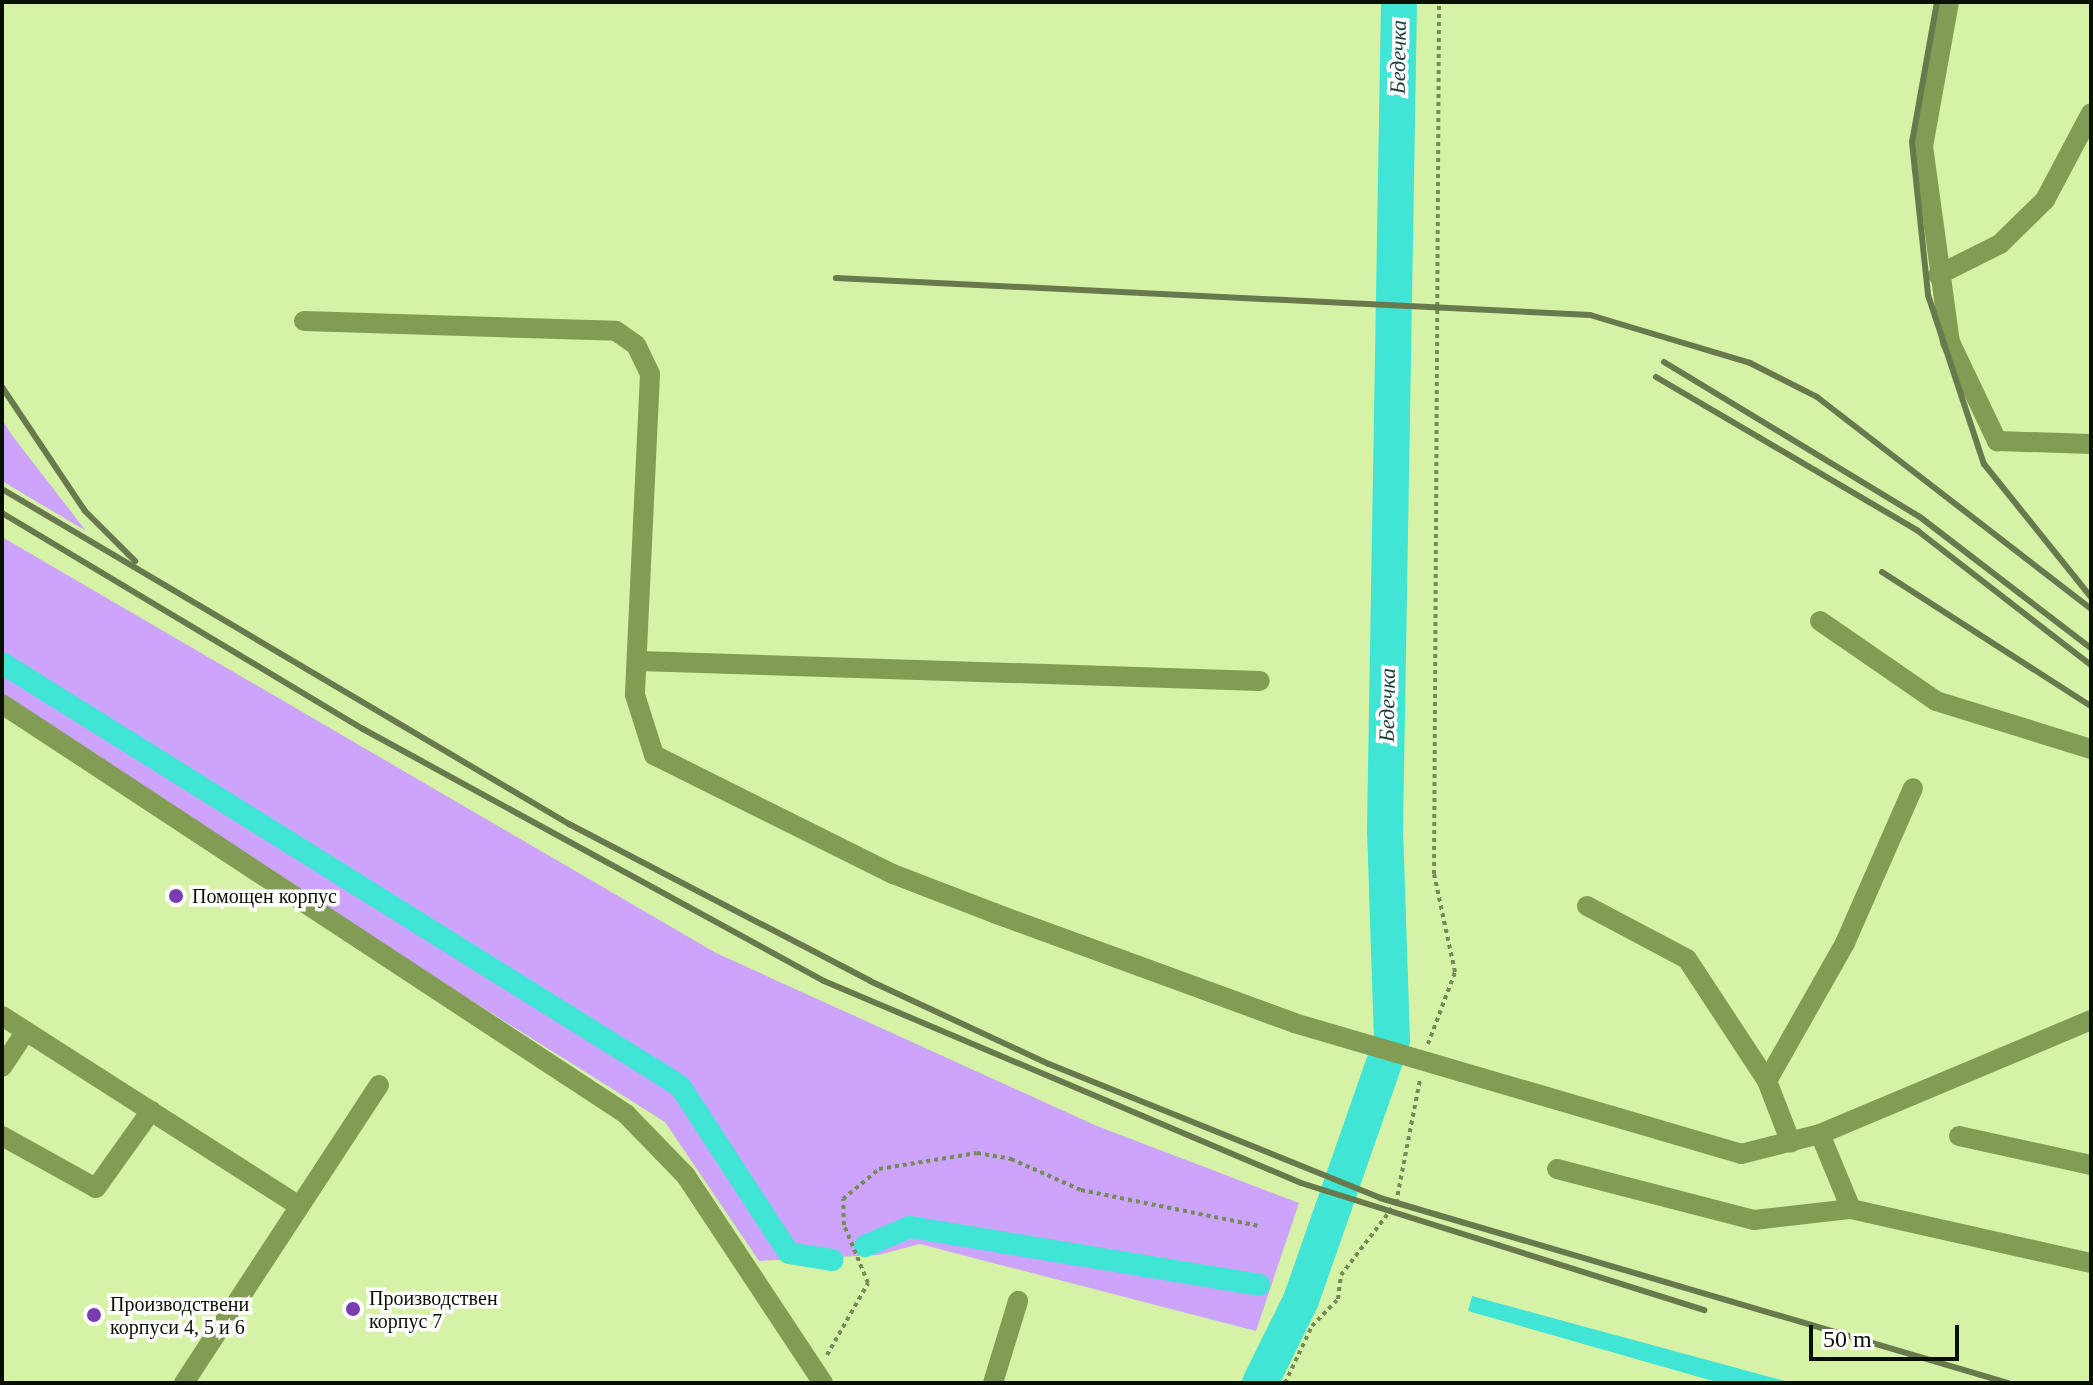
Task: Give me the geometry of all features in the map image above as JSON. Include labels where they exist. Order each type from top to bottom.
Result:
[{"type":"street","points":[[1949,2],[1923,146],[1938,275],[1950,342],[1997,441],[2091,444]]},
{"type":"street","points":[[1938,275],[2000,244],[2045,200],[2091,113]]},
{"type":"street","points":[[304,321],[616,331],[636,345],[650,374],[639,723],[654,755],[690,777],[951,896],[1366,1044],[1741,1154],[1820,1134],[2091,1020]]},
{"type":"street","points":[[1820,621],[1936,701],[2091,749]]},
{"type":"street","points":[[639,661],[1260,681]]},
{"type":"street","points":[[2,704],[626,1114],[686,1176],[819,1376]]},
{"type":"street","points":[[1767,1081],[1845,943],[1913,788]]},
{"type":"street","points":[[1587,906],[1687,959],[1767,1081],[1791,1143]]},
{"type":"street","points":[[2,1016],[299,1206]]},
{"type":"street","points":[[2,1067],[26,1031]]},
{"type":"street","points":[[184,1383],[379,1085]]},
{"type":"street","points":[[2,1136],[96,1188],[151,1111]]},
{"type":"street","points":[[1820,1134],[1851,1209]]},
{"type":"street","points":[[1959,1136],[2091,1165]]},
{"type":"street","points":[[1557,1169],[1754,1220],[1851,1209],[2091,1263]]},
{"type":"street","points":[[993,1383],[1018,1301]]},
{"type":"path","points":[[1285,1383],[1312,1326],[1338,1299],[1341,1275],[1396,1203],[1416,1058],[1455,972],[1434,874],[1439,2]]},
{"type":"path","points":[[819,1376],[848,1328],[868,1283],[844,1225],[843,1199],[879,1169],[977,1153],[1081,1190],[1260,1226]]},
{"type":"shaded area","points":[[2,419],[11,434],[86,531],[2,481]]},
{"type":"shaded area","points":[[2,537],[716,953],[1097,1126],[1299,1203],[1256,1331],[920,1244],[878,1255],[759,1261],[665,1122],[2,706]]},
{"type":"water","points":[[1472,1296],[1792,1383],[1720,1383],[1468,1311]]},
{"type":"waterway","name":"Бедечка","points":[[1260,1383],[1301,1300],[1392,1040],[1385,829],[1399,2]]},
{"type":"waterway","points":[[2,663],[680,1086],[789,1253],[832,1260]]},
{"type":"waterway","points":[[865,1246],[910,1227],[1259,1285]]},
{"type":"railway","points":[[1937,2],[1912,142],[1928,295],[1984,464],[2091,597]]},
{"type":"railway","points":[[836,278],[1590,315],[1750,363],[1817,397],[2091,609]]},
{"type":"railway","points":[[1664,362],[1920,517],[2091,648]]},
{"type":"railway","points":[[1656,377],[1918,531],[2091,665]]},
{"type":"railway","points":[[2,387],[85,511],[135,561]]},
{"type":"railway","points":[[2,489],[569,824],[870,981],[1049,1064],[1380,1198],[2008,1383]]},
{"type":"railway","points":[[2,513],[363,729],[824,981],[1301,1183],[1705,1310]]},
{"type":"railway","points":[[1882,572],[2091,706]]},
{"type":"place","name":"Помощен корпус","points":[[176,896]]},
{"type":"place","name":"Производствeн корпус 7","points":[[353,1309]]},
{"type":"place","name":"Производствени корпуси 4, 5 и 6","points":[[94,1315]]}]
